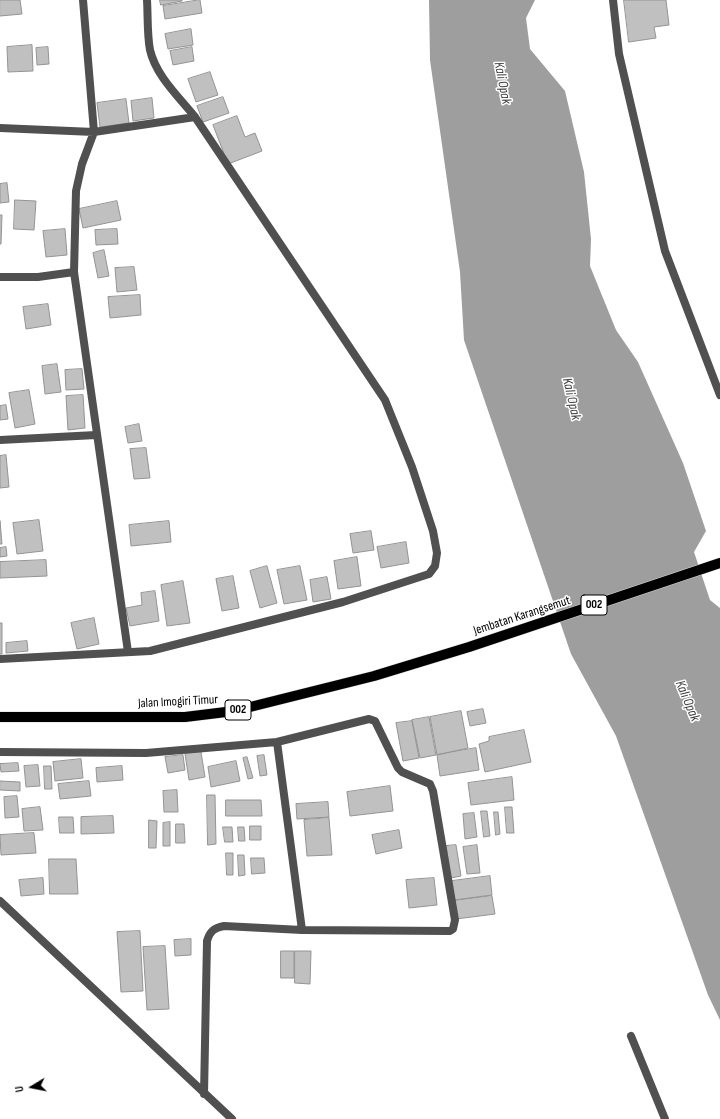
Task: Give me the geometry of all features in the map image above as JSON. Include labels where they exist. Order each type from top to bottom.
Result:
[{"type":"main road","name":"Jembatan Karangsemut","points":[[468,647],[720,563]]},
{"type":"main road","name":"Jalan Imogiri Timur","points":[[0,717],[185,717],[234,711],[374,676],[468,647]]},
{"type":"street","points":[[83,0],[94,132],[82,164],[76,191],[74,272],[128,652]]},
{"type":"street","points":[[0,659],[150,651],[343,602],[429,574],[434,566],[437,553],[433,531],[412,466],[385,400],[195,117],[162,76],[150,50],[147,0]]},
{"type":"street","points":[[613,0],[619,54],[665,251],[720,396]]},
{"type":"street","points":[[0,128],[94,132],[195,117]]},
{"type":"street","points":[[0,277],[38,277],[74,272]]},
{"type":"street","points":[[0,440],[96,435]]},
{"type":"street","points":[[0,752],[146,753],[277,742],[369,719],[375,721],[398,768],[402,772],[427,781],[433,791],[455,926],[450,931],[302,930],[224,926],[214,928],[209,934],[207,941],[204,1094]]},
{"type":"street","points":[[277,742],[302,930]]},
{"type":"street","points":[[0,901],[232,1119]]},
{"type":"street","points":[[631,1036],[665,1119]]},
{"type":"water","name":"Kali Opak","points":[[429,0],[535,0],[526,18],[530,49],[565,91],[584,172],[591,239],[590,266],[616,330],[638,362],[683,463],[706,531],[694,552],[710,600],[720,608],[720,1020],[708,995],[616,736],[571,654],[464,340],[460,272],[430,60]]},
{"type":"building","points":[[0,0],[20,0],[22,14],[0,16]]},
{"type":"building","points":[[160,0],[182,0],[182,1],[161,5]]},
{"type":"building","points":[[200,0],[202,13],[165,19],[163,6]]},
{"type":"building","points":[[624,0],[666,0],[669,25],[654,27],[656,38],[629,42]]},
{"type":"building","points":[[191,29],[193,45],[168,49],[165,34]]},
{"type":"building","points":[[32,45],[33,71],[8,72],[7,47]]},
{"type":"building","points":[[48,47],[49,64],[37,65],[36,48]]},
{"type":"building","points":[[192,47],[194,61],[173,65],[170,51]]},
{"type":"building","points":[[210,72],[218,95],[196,102],[188,79]]},
{"type":"building","points":[[223,97],[229,113],[203,122],[197,106]]},
{"type":"building","points":[[152,98],[154,118],[133,121],[131,101]]},
{"type":"building","points":[[126,99],[129,123],[100,127],[97,103]]},
{"type":"building","points":[[237,116],[245,137],[255,133],[262,151],[228,164],[213,125]]},
{"type":"building","points":[[7,183],[9,202],[0,203],[0,184]]},
{"type":"building","points":[[15,200],[36,201],[34,230],[14,229]]},
{"type":"building","points":[[117,201],[121,220],[83,228],[79,209]]},
{"type":"building","points":[[0,215],[2,215],[1,244],[0,244]]},
{"type":"building","points":[[65,229],[67,255],[46,257],[43,231]]},
{"type":"building","points":[[117,229],[118,244],[96,245],[95,230]]},
{"type":"building","points":[[104,250],[109,276],[98,278],[93,253]]},
{"type":"building","points":[[134,267],[137,290],[117,292],[115,268]]},
{"type":"building","points":[[140,295],[141,315],[110,318],[108,297]]},
{"type":"building","points":[[48,304],[51,325],[26,329],[23,307]]},
{"type":"building","points":[[57,364],[61,392],[45,394],[42,366]]},
{"type":"building","points":[[82,369],[84,389],[66,390],[65,370]]},
{"type":"building","points":[[29,390],[35,424],[15,428],[9,393]]},
{"type":"building","points":[[83,395],[85,428],[68,430],[66,396]]},
{"type":"building","points":[[6,405],[8,419],[0,420],[0,406]]},
{"type":"building","points":[[139,424],[142,441],[128,443],[125,427]]},
{"type":"building","points":[[146,448],[150,478],[134,479],[130,449]]},
{"type":"building","points":[[6,455],[9,487],[0,488],[0,456]]},
{"type":"building","points":[[39,520],[43,551],[17,554],[13,523]]},
{"type":"building","points":[[0,521],[2,544],[0,544]]},
{"type":"building","points":[[169,521],[171,542],[131,546],[129,525]]},
{"type":"building","points":[[371,531],[374,550],[353,553],[350,534]]},
{"type":"building","points":[[406,542],[409,563],[381,568],[377,547]]},
{"type":"building","points":[[6,547],[7,556],[0,557],[0,548]]},
{"type":"building","points":[[357,557],[361,586],[338,589],[334,561]]},
{"type":"building","points":[[46,560],[47,576],[0,578],[0,562]]},
{"type":"building","points":[[267,566],[277,603],[260,608],[250,571]]},
{"type":"building","points":[[300,566],[307,600],[284,604],[277,570]]},
{"type":"building","points":[[233,576],[239,608],[222,611],[216,579]]},
{"type":"building","points":[[327,577],[331,599],[313,602],[310,580]]},
{"type":"building","points":[[183,581],[190,623],[167,626],[161,585]]},
{"type":"building","points":[[155,591],[159,621],[130,626],[126,608],[142,605],[141,593]]},
{"type":"building","points":[[94,618],[99,644],[77,649],[71,623]]},
{"type":"building","points":[[0,623],[2,623],[2,654],[0,654]]},
{"type":"building","points":[[27,641],[28,651],[6,653],[6,643]]},
{"type":"building","points":[[483,709],[486,723],[470,726],[467,712]]},
{"type":"building","points":[[461,711],[468,748],[437,755],[430,717]]},
{"type":"building","points":[[429,717],[436,755],[420,758],[412,720]]},
{"type":"building","points":[[412,721],[419,758],[403,761],[396,723]]},
{"type":"building","points":[[524,730],[531,762],[485,772],[479,744],[489,741],[489,737]]},
{"type":"building","points":[[476,748],[479,770],[440,776],[437,755]]},
{"type":"building","points":[[201,752],[205,777],[189,780],[185,754]]},
{"type":"building","points":[[183,755],[185,770],[168,773],[165,757]]},
{"type":"building","points":[[264,755],[267,775],[260,776],[257,756]]},
{"type":"building","points":[[247,757],[253,778],[248,779],[243,758]]},
{"type":"building","points":[[81,759],[83,778],[55,781],[53,762]]},
{"type":"building","points":[[236,761],[240,781],[211,787],[208,767]]},
{"type":"building","points":[[18,763],[19,771],[1,772],[0,764]]},
{"type":"building","points":[[38,765],[40,786],[26,787],[24,766]]},
{"type":"building","points":[[44,766],[51,766],[52,789],[45,789]]},
{"type":"building","points":[[122,766],[123,780],[97,782],[96,768]]},
{"type":"building","points":[[512,777],[514,800],[471,805],[468,783]]},
{"type":"building","points":[[0,781],[20,782],[20,791],[0,790]]},
{"type":"building","points":[[89,781],[91,796],[60,799],[58,784]]},
{"type":"building","points":[[390,786],[393,811],[350,816],[347,792]]},
{"type":"building","points":[[177,790],[178,812],[164,812],[163,791]]},
{"type":"building","points":[[207,795],[215,795],[216,844],[208,845]]},
{"type":"building","points":[[17,796],[19,817],[5,818],[4,797]]},
{"type":"building","points":[[226,800],[261,800],[262,816],[226,816]]},
{"type":"building","points":[[328,802],[329,817],[297,819],[296,804]]},
{"type":"building","points":[[40,807],[43,830],[24,831],[22,809]]},
{"type":"building","points":[[505,807],[512,807],[514,833],[507,833]]},
{"type":"building","points":[[481,811],[487,811],[490,836],[484,837]]},
{"type":"building","points":[[494,812],[498,812],[500,834],[496,835]]},
{"type":"building","points":[[474,813],[477,837],[465,839],[463,814]]},
{"type":"building","points":[[113,816],[114,833],[81,834],[81,817]]},
{"type":"building","points":[[59,817],[73,817],[74,833],[60,833]]},
{"type":"building","points":[[329,818],[332,855],[307,856],[304,820]]},
{"type":"building","points":[[149,820],[157,821],[156,848],[149,848]]},
{"type":"building","points":[[170,822],[170,846],[163,846],[163,823]]},
{"type":"building","points":[[176,824],[184,824],[185,843],[176,843]]},
{"type":"building","points":[[250,826],[261,826],[261,840],[250,840]]},
{"type":"building","points":[[223,827],[232,827],[233,842],[225,842]]},
{"type":"building","points":[[238,827],[244,827],[245,841],[239,841]]},
{"type":"building","points":[[399,830],[402,848],[376,854],[372,835]]},
{"type":"building","points":[[34,833],[36,853],[1,855],[0,835]]},
{"type":"building","points":[[456,845],[461,876],[451,878],[446,846]]},
{"type":"building","points":[[477,845],[480,873],[467,874],[463,847]]},
{"type":"building","points":[[226,853],[233,853],[233,875],[227,875]]},
{"type":"building","points":[[238,855],[244,855],[245,875],[239,876]]},
{"type":"building","points":[[251,858],[264,858],[265,873],[252,874]]},
{"type":"building","points":[[49,859],[76,859],[78,894],[50,894]]},
{"type":"building","points":[[490,876],[492,895],[454,900],[452,881]]},
{"type":"building","points":[[43,878],[44,894],[21,896],[19,880]]},
{"type":"building","points":[[434,878],[437,905],[409,908],[406,880]]},
{"type":"building","points":[[492,896],[495,914],[456,919],[454,901]]},
{"type":"building","points":[[140,931],[143,991],[121,992],[117,932]]},
{"type":"building","points":[[191,939],[191,955],[175,956],[174,940]]},
{"type":"building","points":[[165,946],[169,1009],[147,1010],[143,947]]},
{"type":"building","points":[[281,951],[294,951],[294,978],[281,978]]},
{"type":"building","points":[[295,951],[311,951],[310,984],[295,983]]}]
